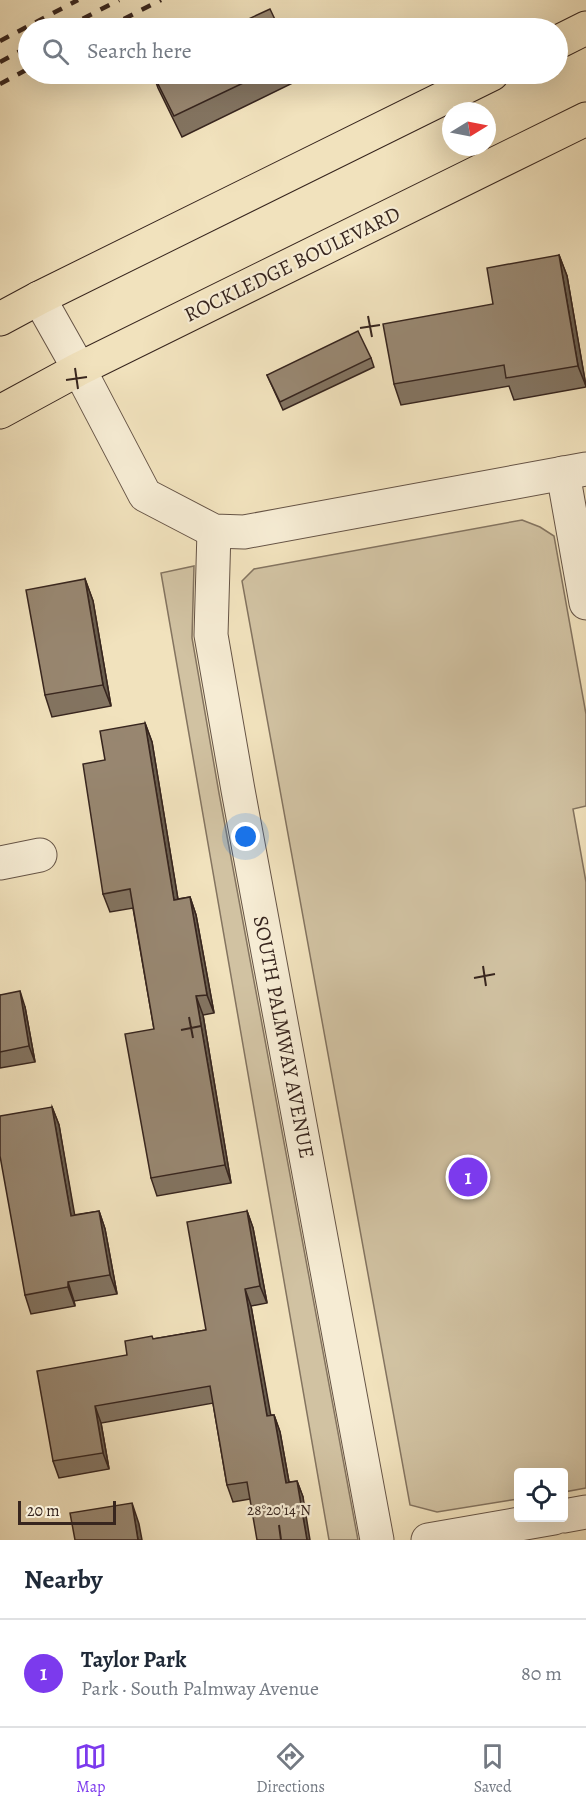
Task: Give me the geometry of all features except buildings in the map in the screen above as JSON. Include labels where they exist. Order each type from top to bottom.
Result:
[{"type":"main road","points":[[568,37],[586,28]]},
{"type":"main road","points":[[0,319],[472,84]]},
{"type":"main road","name":"ROCKLEDGE BOULEVARD","points":[[0,412],[79,369],[586,119]]},
{"type":"street","points":[[39,298],[145,495],[229,532],[575,471],[586,603]]},
{"type":"street","name":"SOUTH PALMWAY AVENUE","points":[[229,532],[211,635],[377,1540]]},
{"type":"street","points":[[0,863],[40,855]]},
{"type":"street","points":[[568,1515],[586,1512]]},
{"type":"street","points":[[428,1540],[531,1522]]},
{"type":"shaded area","points":[[522,520],[554,536],[586,714],[586,806],[573,809],[586,882],[586,1488],[568,1491],[568,1468],[514,1468],[514,1500],[437,1512],[410,1505],[242,581],[254,569]]},
{"type":"shaded area","points":[[194,566],[192,638],[358,1540],[329,1540],[161,573]]},
{"type":"railway","points":[[44,18],[78,0]]},
{"type":"railway","points":[[84,18],[119,0]]},
{"type":"railway","points":[[126,18],[161,0]]},
{"type":"railway","points":[[0,41],[18,32]]},
{"type":"railway","points":[[0,62],[18,52]]},
{"type":"railway","points":[[0,84],[18,74]]},
{"type":"place","name":"Taylor Park","points":[[468,1177]]}]
